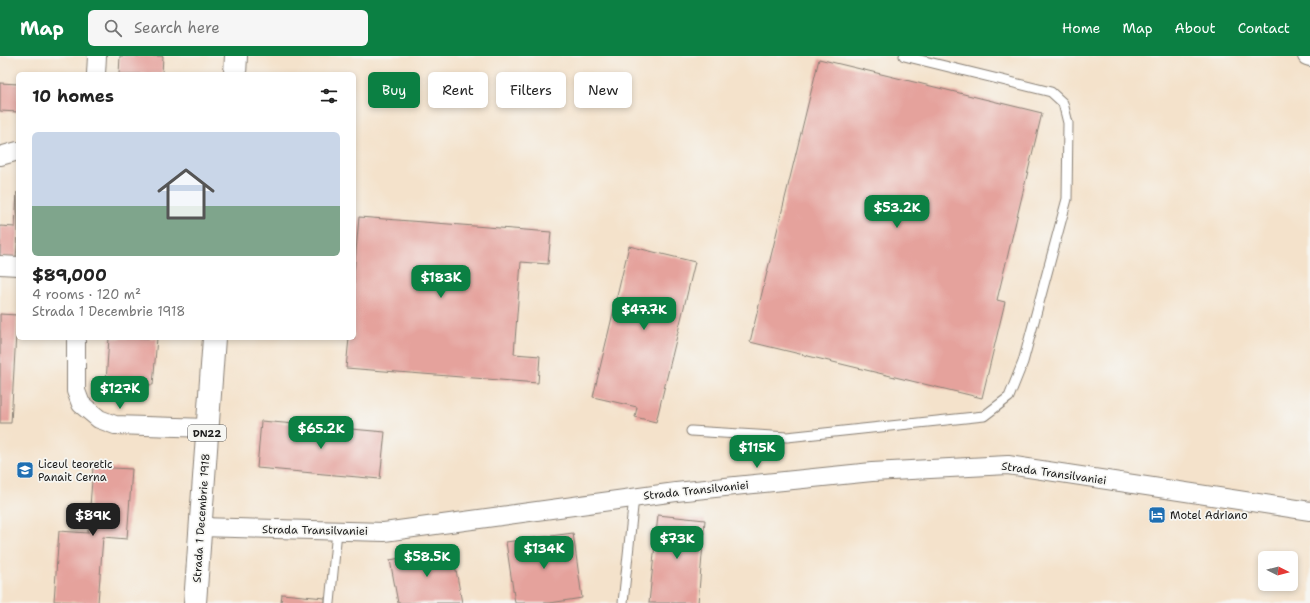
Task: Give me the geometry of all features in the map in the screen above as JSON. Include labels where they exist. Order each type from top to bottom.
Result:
[{"type":"main road","points":[[235,72],[236,56]]},
{"type":"main road","name":"Strada 1 Decembrie 1918","points":[[195,603],[214,340]]},
{"type":"street","points":[[96,72],[97,56]]},
{"type":"street","points":[[0,156],[16,152]]},
{"type":"street","points":[[0,265],[16,266]]},
{"type":"street","points":[[76,340],[76,391],[81,404],[98,419],[115,425],[207,428]]},
{"type":"street","name":"Strada Transilvaniei","points":[[200,528],[384,532],[634,497],[872,472],[1008,465],[1310,511]]},
{"type":"lane","points":[[690,431],[794,437],[984,416],[1008,397],[1023,362],[1067,199],[1068,123],[1063,103],[1051,92],[904,56]]},
{"type":"lane","points":[[623,603],[634,497]]},
{"type":"lane","points":[[330,603],[337,530]]},
{"type":"building","points":[[120,56],[163,56],[162,72],[119,72]]},
{"type":"building","points":[[819,59],[1042,113],[997,300],[1005,302],[982,398],[750,342]]},
{"type":"building","points":[[0,83],[16,84],[16,112],[0,111]]},
{"type":"building","points":[[16,210],[16,258],[0,257],[0,226],[15,227]]},
{"type":"building","points":[[359,217],[551,232],[548,264],[521,262],[514,354],[540,356],[538,383],[346,368],[349,340],[356,340],[356,251]]},
{"type":"building","points":[[629,246],[695,262],[656,422],[635,417],[637,407],[593,397]]},
{"type":"building","points":[[0,314],[16,315],[11,423],[0,423]]},
{"type":"building","points":[[109,340],[157,340],[153,385],[106,382]]},
{"type":"building","points":[[261,421],[385,432],[380,479],[257,468]]},
{"type":"building","points":[[93,467],[132,469],[127,539],[103,537],[98,603],[54,601],[59,531],[88,533]]},
{"type":"building","points":[[658,515],[705,520],[698,603],[649,603]]},
{"type":"building","points":[[573,533],[582,598],[550,603],[515,603],[506,542]]},
{"type":"building","points":[[452,548],[462,603],[398,603],[390,560]]},
{"type":"building","points":[[282,594],[325,598],[325,603],[281,603]]},
{"type":"place","name":"Liceul teoretic Panait Cerna","points":[[25,470]]},
{"type":"place","name":"Motel Adriano","points":[[1157,515]]}]
